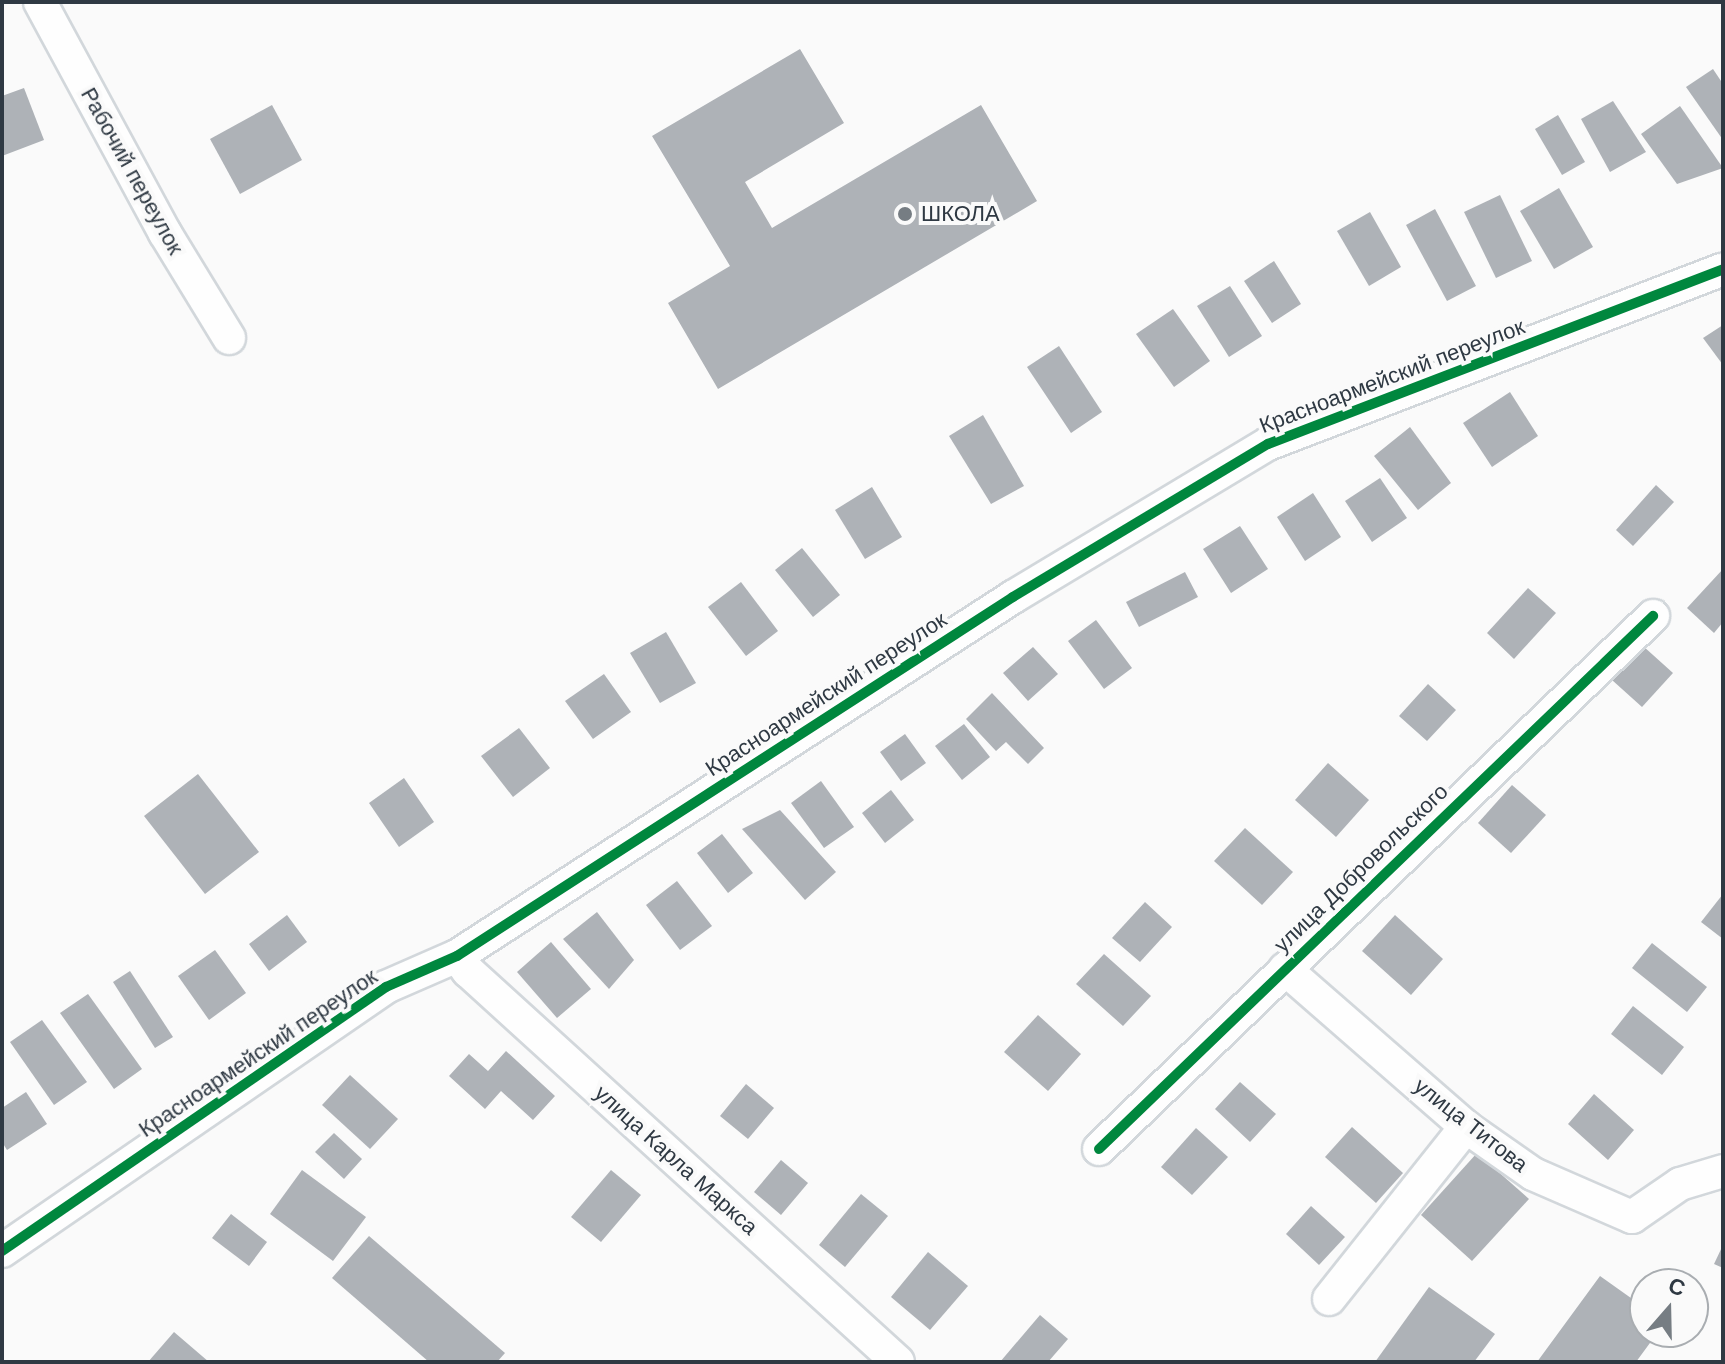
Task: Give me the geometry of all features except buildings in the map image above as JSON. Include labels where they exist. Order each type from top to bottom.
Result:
[{"type":"street","name":"Рабочий переулок","points":[[40,2],[165,233],[229,338]]},
{"type":"street","name":"Красноармейский переулок","points":[[2,1251],[386,987],[457,956],[1013,597],[1268,444],[1723,269]]},
{"type":"street","name":"улица Добровольского","points":[[1099,1149],[1653,616]]},
{"type":"street","name":"улица Карла Маркса","points":[[457,956],[468,971],[898,1362]]},
{"type":"street","name":"улица Титова","points":[[1285,969],[1466,1127],[1533,1174],[1632,1217],[1680,1184],[1723,1171]]},
{"type":"street","points":[[1329,1299],[1466,1127]]},
{"type":"cycle path","points":[[2,1251],[386,987],[457,956],[1013,597],[1268,444],[1723,269]]},
{"type":"cycle path","points":[[1099,1149],[1653,616]]},
{"type":"place","name":"ШКОЛА","points":[[905,214]]}]
